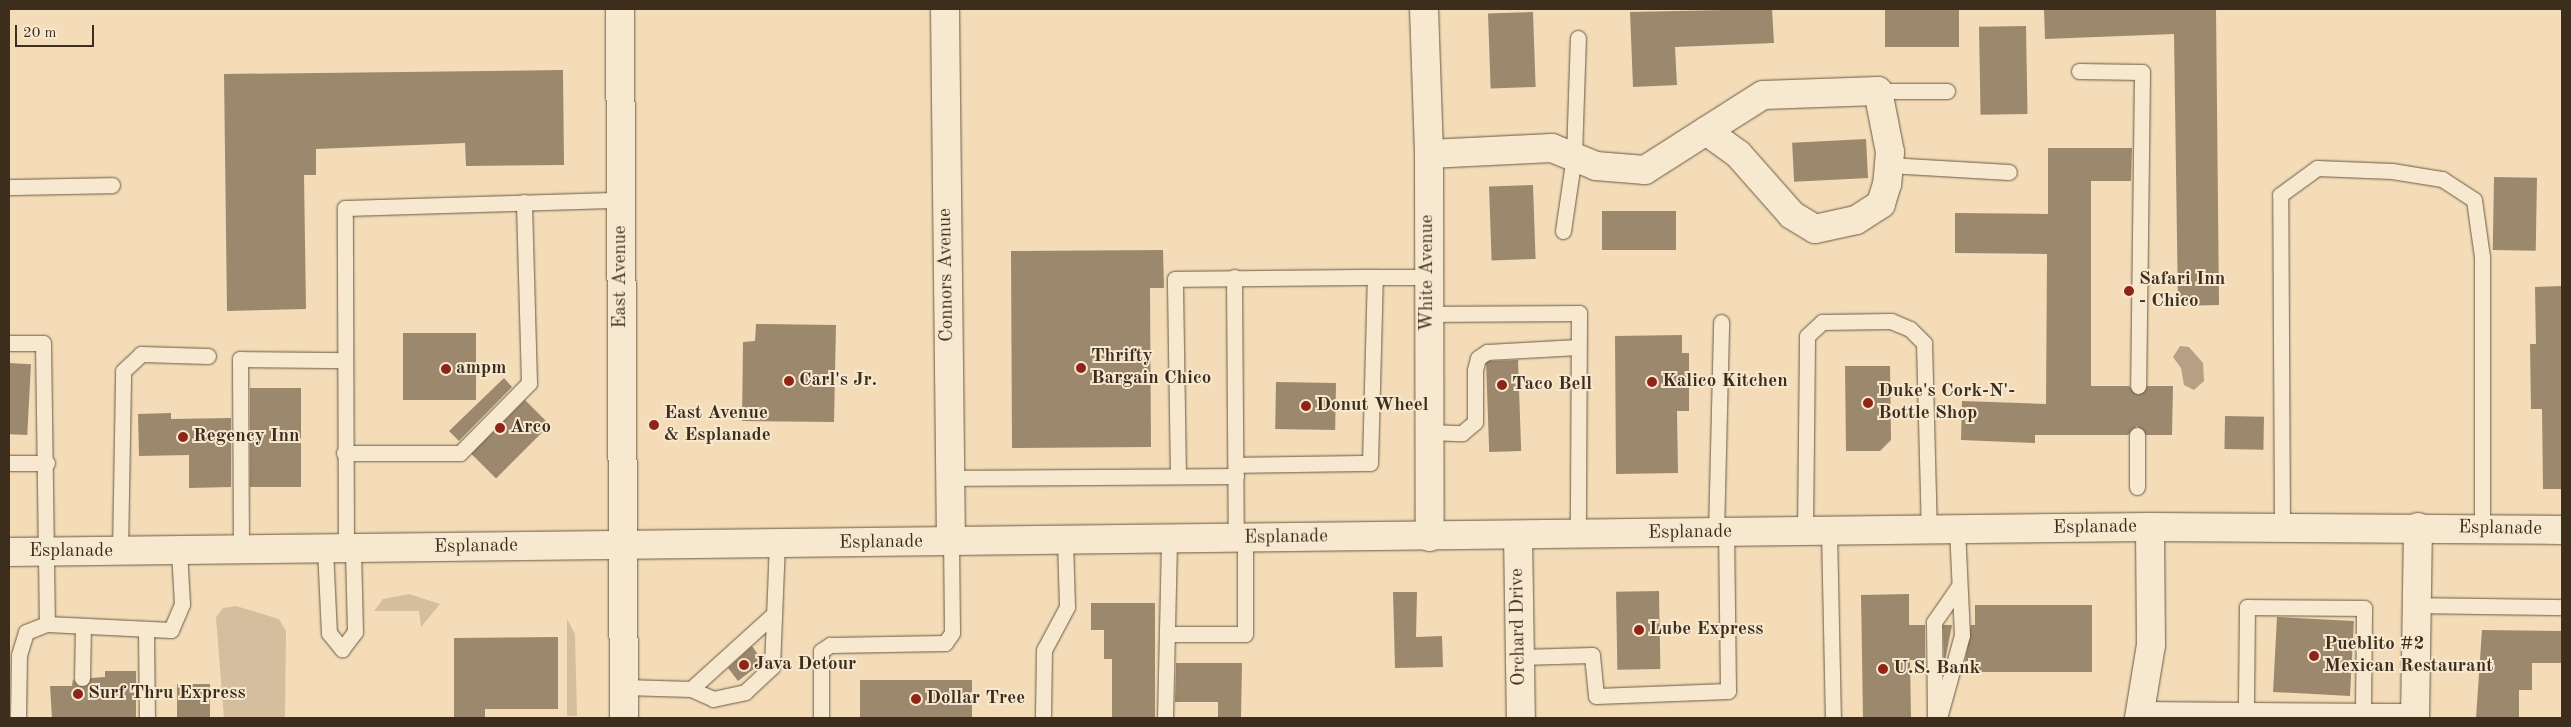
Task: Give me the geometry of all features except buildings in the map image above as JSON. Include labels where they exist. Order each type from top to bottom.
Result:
[{"type":"main road","name":"East Avenue","points":[[620,9],[624,718]]},
{"type":"main road","name":"Connors Avenue","points":[[945,9],[951,542]]},
{"type":"main road","name":"White Avenue","points":[[1424,9],[1429,154],[1430,537]]},
{"type":"main road","points":[[1429,154],[1552,148],[1596,166],[1645,170],[1706,131],[1763,95],[1878,91],[1890,152],[1881,204],[1856,220],[1815,229],[1792,214],[1738,154],[1706,131]]},
{"type":"main road","points":[[2415,714],[2418,527]]},
{"type":"main road","name":"Esplanade","points":[[9,552],[2150,528],[2418,527],[2562,530]]},
{"type":"main road","points":[[2141,714],[2150,645],[2150,528]]},
{"type":"main road","name":"Orchard Drive","points":[[1518,535],[1521,718]]},
{"type":"lane","points":[[1563,231],[1574,156],[1578,38]]},
{"type":"lane","points":[[2079,71],[2142,72],[2138,386]]},
{"type":"lane","points":[[1878,91],[1947,91]]},
{"type":"lane","points":[[1888,165],[2009,172]]},
{"type":"lane","points":[[2282,527],[2280,196],[2317,168],[2392,171],[2442,179],[2474,200],[2482,257],[2482,529]]},
{"type":"lane","points":[[9,186],[112,185]]},
{"type":"lane","points":[[341,549],[355,632],[342,649],[329,634],[341,549],[344,453],[345,208],[621,200]]},
{"type":"lane","points":[[344,453],[460,453],[529,383],[524,202]]},
{"type":"lane","points":[[1178,476],[1175,279],[1234,277],[1428,277]]},
{"type":"lane","points":[[1167,634],[1244,634],[1236,470],[1234,277]]},
{"type":"lane","points":[[950,478],[1178,476],[1236,470],[1366,465],[1372,460],[1375,277]]},
{"type":"lane","points":[[1428,314],[1578,313],[1578,534]]},
{"type":"lane","points":[[1833,718],[1817,532],[1807,336],[1822,322],[1892,321],[1910,329],[1924,343],[1930,531]]},
{"type":"lane","points":[[1520,657],[1592,655],[1596,696],[1728,691],[1721,533],[1721,322]]},
{"type":"lane","points":[[9,343],[43,343],[47,624]]},
{"type":"lane","points":[[1429,432],[1462,433],[1475,422],[1475,370],[1478,358],[1486,352],[1578,347]]},
{"type":"lane","points":[[120,551],[123,371],[141,354],[208,356]]},
{"type":"lane","points":[[241,550],[240,359],[344,360]]},
{"type":"lane","points":[[2136,487],[2137,435]]},
{"type":"lane","points":[[9,463],[46,463]]},
{"type":"lane","points":[[1939,718],[1962,635],[1957,530]]},
{"type":"lane","points":[[1165,718],[1169,539]]},
{"type":"lane","points":[[1043,715],[1044,650],[1067,607],[1065,540]]},
{"type":"lane","points":[[821,718],[821,651],[830,645],[945,643],[952,634],[951,542]]},
{"type":"lane","points":[[624,687],[691,689],[713,699],[745,692],[772,667],[777,544]]},
{"type":"lane","points":[[18,718],[22,638],[32,627],[47,624],[170,630],[179,617],[179,550]]},
{"type":"lane","points":[[1935,718],[1934,622],[1960,586]]},
{"type":"lane","points":[[2416,605],[2562,607]]},
{"type":"lane","points":[[2246,710],[2247,607],[2364,608],[2363,710]]},
{"type":"lane","points":[[691,689],[774,614]]},
{"type":"lane","points":[[82,678],[84,626]]},
{"type":"lane","points":[[146,629],[147,718]]},
{"type":"lane","points":[[2141,714],[2246,710],[2363,710],[2415,714]]},
{"type":"shaded area","points":[[2180,346],[2189,347],[2203,363],[2204,381],[2194,390],[2184,385],[2181,368],[2173,357]]},
{"type":"shaded area","points":[[409,594],[440,604],[421,627],[419,611],[374,611],[383,599]]},
{"type":"shaded area","points":[[236,606],[279,619],[286,631],[285,718],[224,718],[216,617],[223,608]]},
{"type":"shaded area","points":[[567,619],[575,634],[577,716],[567,716]]},
{"type":"place","name":"Safari Inn - Chico","points":[[2129,291]]},
{"type":"place","name":"Thrifty Bargain Chico","points":[[1081,368]]},
{"type":"place","name":"ampm","points":[[446,369]]},
{"type":"place","name":"Carl's Jr.","points":[[789,381]]},
{"type":"place","name":"Kalico Kitchen","points":[[1652,382]]},
{"type":"place","name":"Taco Bell","points":[[1502,385]]},
{"type":"place","name":"Duke's Cork-N'- Bottle Shop","points":[[1868,403]]},
{"type":"place","name":"Donut Wheel","points":[[1306,406]]},
{"type":"place","name":"East Avenue & Esplanade","points":[[654,425]]},
{"type":"place","name":"Arco","points":[[500,428]]},
{"type":"place","name":"Regency Inn","points":[[183,437]]},
{"type":"place","name":"Lube Express","points":[[1639,630]]},
{"type":"place","name":"Pueblito #2 Mexican Restaurant","points":[[2314,656]]},
{"type":"place","name":"Java Detour","points":[[744,665]]},
{"type":"place","name":"U.S. Bank","points":[[1883,669]]},
{"type":"place","name":"Surf Thru Express","points":[[78,694]]},
{"type":"place","name":"Dollar Tree","points":[[916,699]]}]
